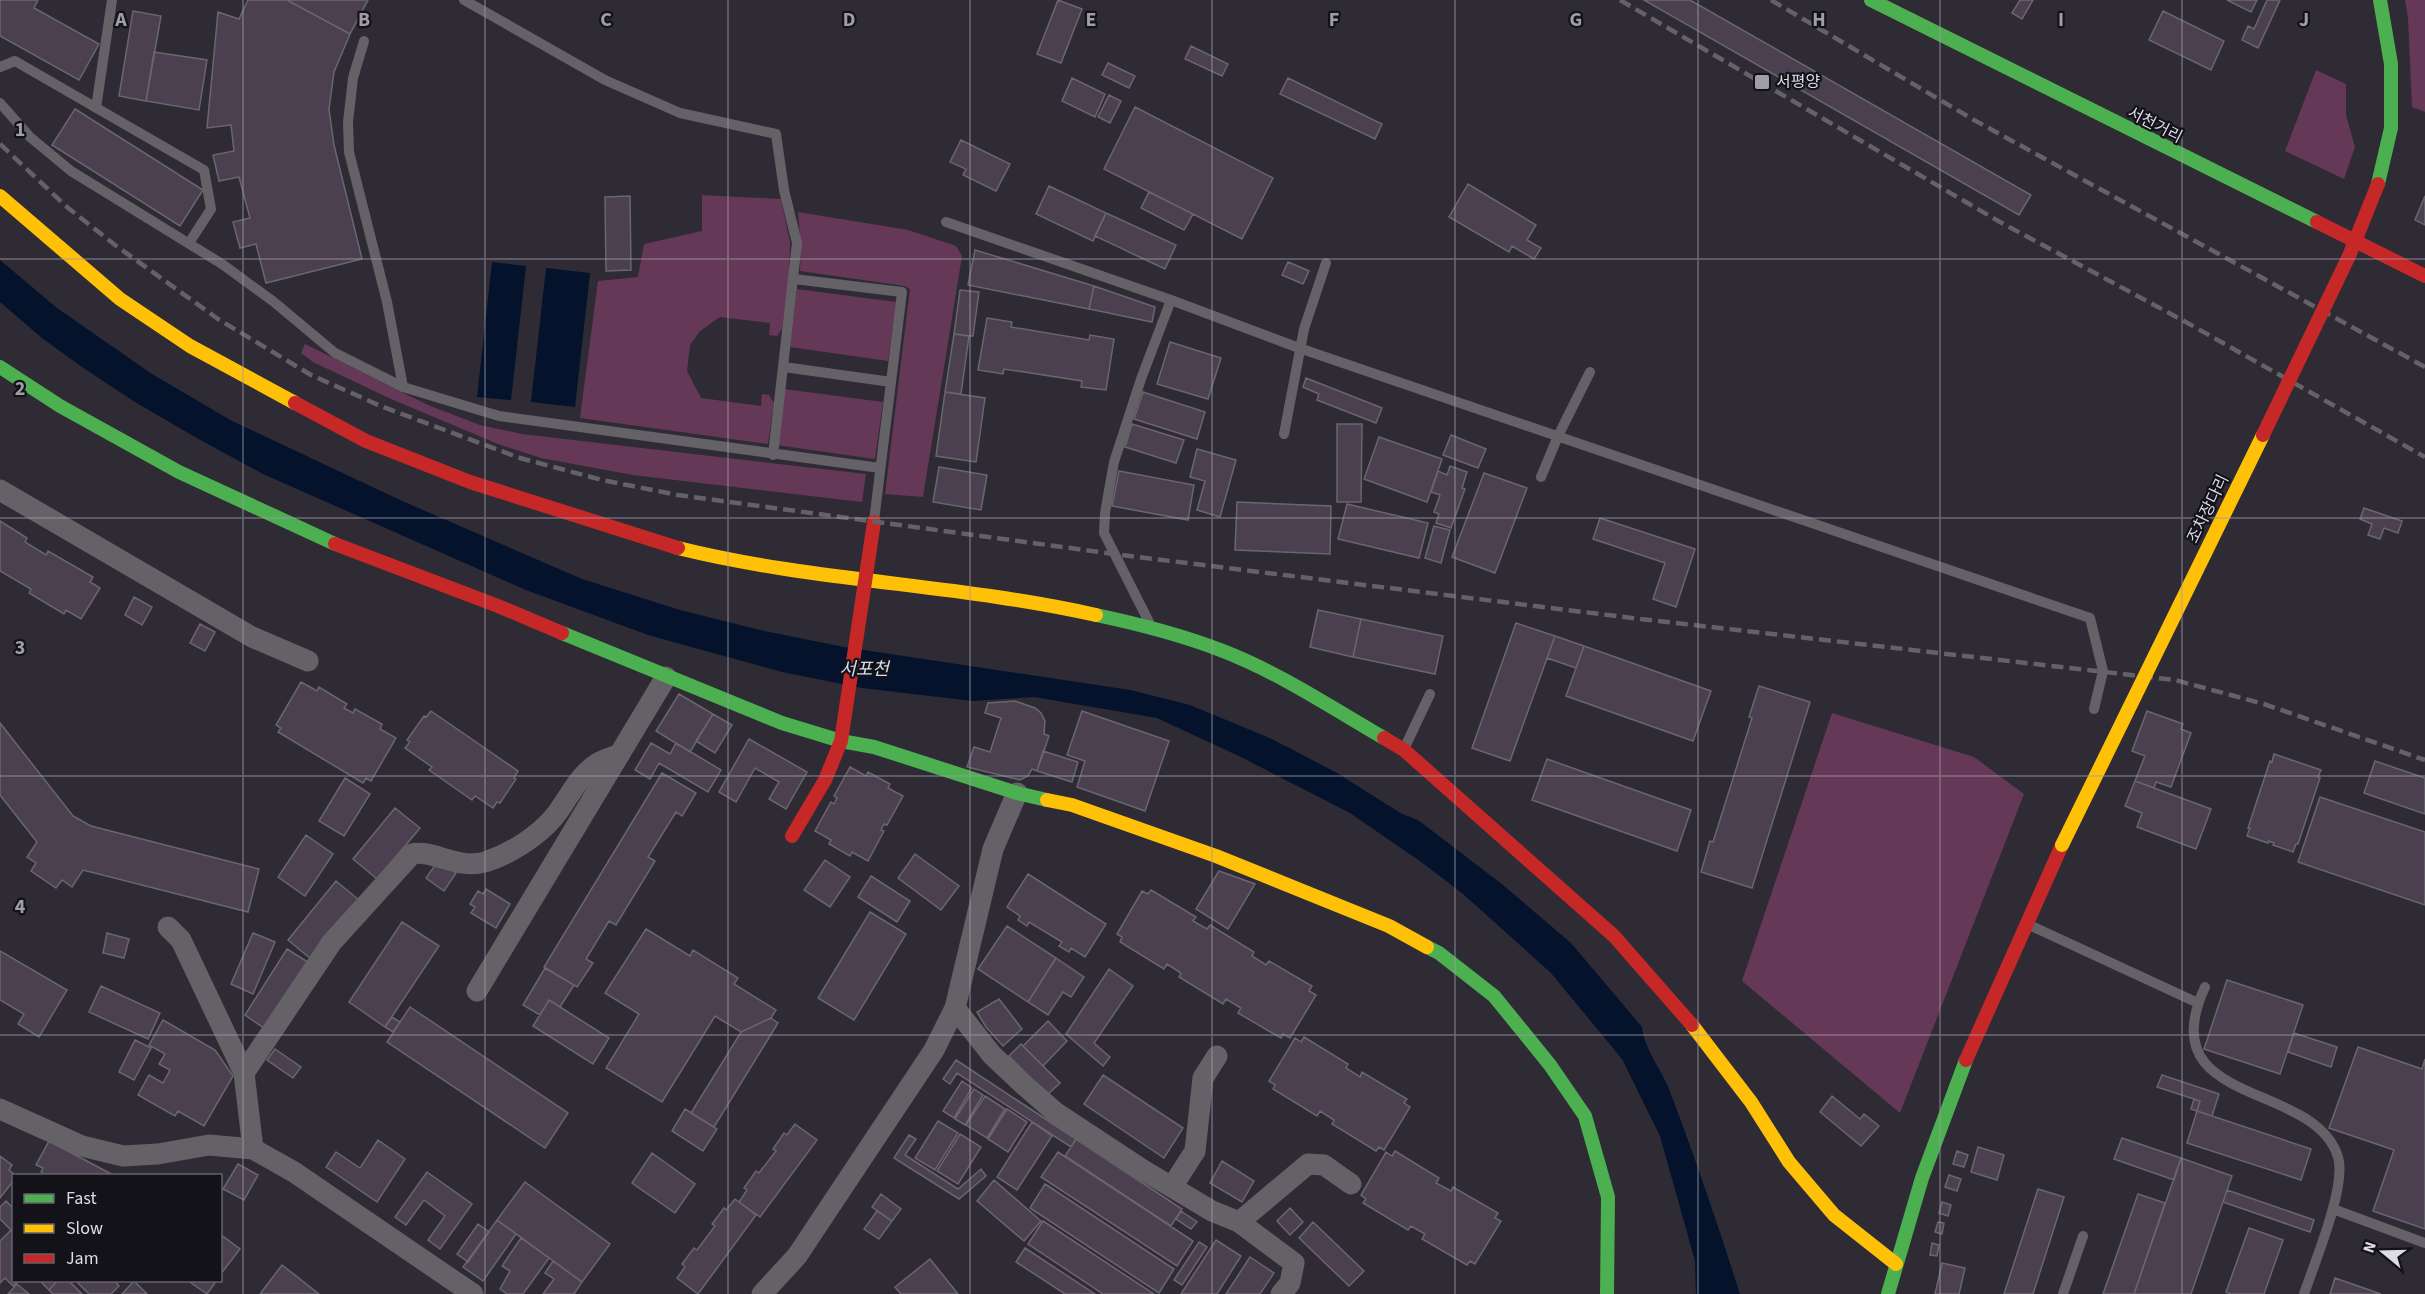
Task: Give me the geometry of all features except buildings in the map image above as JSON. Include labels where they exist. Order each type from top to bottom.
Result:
[{"type":"street","name":"서천거리","points":[[1872,0],[2425,276]]},
{"type":"street","name":"조차장다리","points":[[1888,1294],[1930,1152],[1979,1027],[2062,845],[2315,329],[2349,256],[2378,184],[2391,128],[2391,64],[2380,0]]},
{"type":"street","points":[[0,196],[120,299],[181,340],[281,397],[366,441],[470,482],[679,548],[763,567],[984,595],[1079,611],[1152,627],[1224,651],[1285,680],[1404,750],[1614,936],[1693,1026],[1751,1102],[1789,1162],[1834,1215],[1896,1263]]},
{"type":"street","points":[[0,367],[60,406],[190,477],[330,542],[498,606],[782,723],[841,741],[874,747],[1017,793],[1072,805],[1216,856],[1389,926],[1439,953],[1494,996],[1550,1065],[1585,1116],[1608,1197],[1607,1294]]},
{"type":"street","points":[[0,490],[252,637],[308,661]]},
{"type":"street","points":[[792,836],[825,780],[841,741],[874,522]]},
{"type":"street","points":[[477,991],[666,677]]},
{"type":"street","points":[[244,1074],[332,942],[412,854],[420,852],[461,864],[484,862],[523,845],[554,818],[580,781],[597,764],[620,754]]},
{"type":"street","points":[[762,1294],[803,1246],[934,1050],[955,1008],[993,849],[1017,793]]},
{"type":"street","points":[[168,927],[181,940],[244,1074],[253,1149]]},
{"type":"street","points":[[955,1008],[992,1054],[1055,1112],[1212,1211],[1239,1222],[1294,1263],[1290,1283],[1281,1294]]},
{"type":"street","points":[[1172,1187],[1195,1151],[1203,1078],[1217,1056]]},
{"type":"street","points":[[0,1109],[82,1146],[123,1156],[158,1154],[209,1145],[253,1149],[294,1172],[473,1294]]},
{"type":"street","points":[[1239,1222],[1308,1164],[1324,1166],[1351,1184]]},
{"type":"lane","points":[[96,108],[112,0]]},
{"type":"lane","points":[[464,0],[605,80],[680,113],[776,134],[784,190],[797,243],[773,455]]},
{"type":"lane","points":[[364,41],[353,78],[348,122],[350,152],[387,302],[403,387]]},
{"type":"lane","points":[[0,67],[15,61],[204,170],[211,209],[189,243]]},
{"type":"lane","points":[[0,103],[30,137],[71,171],[222,264],[274,302],[335,353],[403,387],[499,416],[880,468]]},
{"type":"lane","points":[[946,222],[1171,300],[1299,348],[2090,618],[2103,671],[2094,710]]},
{"type":"lane","points":[[1284,434],[1299,348],[1326,263]]},
{"type":"lane","points":[[794,279],[902,292],[874,522]]},
{"type":"lane","points":[[1152,627],[1104,532],[1105,513],[1114,462],[1141,379],[1171,300]]},
{"type":"lane","points":[[784,367],[891,382]]},
{"type":"lane","points":[[1541,477],[1558,436],[1590,372]]},
{"type":"lane","points":[[1404,750],[1430,694]]},
{"type":"lane","points":[[2026,924],[2198,1003]]},
{"type":"lane","points":[[2205,987],[2198,1003],[2193,1026],[2198,1053],[2216,1074],[2248,1092],[2311,1120],[2325,1134],[2338,1158],[2338,1192],[2304,1294]]},
{"type":"lane","points":[[2332,1209],[2425,1243]]},
{"type":"lane","points":[[2063,1294],[2083,1236]]},
{"type":"shaded area","points":[[2405,0],[2425,0],[2425,112],[2412,107],[2408,18]]},
{"type":"shaded area","points":[[2316,70],[2346,84],[2346,115],[2355,147],[2344,179],[2285,151]]},
{"type":"shaded area","points":[[702,195],[781,199],[790,242],[789,278],[782,329],[777,336],[769,335],[770,323],[720,317],[700,331],[690,345],[687,371],[701,398],[761,406],[762,394],[769,395],[774,403],[768,444],[580,418],[598,281],[638,277],[644,244],[702,231]]},
{"type":"shaded area","points":[[798,212],[908,230],[956,246],[962,256],[923,497],[885,494],[910,289],[905,286],[800,271],[801,246]]},
{"type":"shaded area","points":[[797,289],[896,302],[888,361],[790,347]]},
{"type":"shaded area","points":[[305,344],[428,405],[480,425],[522,434],[866,474],[862,502],[633,475],[541,458],[498,444],[391,399],[313,362],[301,353]]},
{"type":"shaded area","points":[[784,389],[883,402],[875,459],[776,445]]},
{"type":"shaded area","points":[[1832,713],[1974,757],[2024,794],[1900,1113],[1742,981]]},
{"type":"water","name":"서포천","points":[[0,260],[57,308],[152,374],[232,421],[400,500],[582,579],[680,610],[760,630],[844,647],[1130,690],[1190,705],[1272,739],[1337,773],[1402,814],[1418,820],[1503,885],[1571,943],[1642,1027],[1646,1043],[1666,1081],[1679,1115],[1740,1294],[1696,1294],[1695,1261],[1660,1136],[1622,1059],[1551,973],[1463,894],[1350,813],[1243,758],[1157,718],[1034,697],[973,701],[862,688],[782,672],[648,635],[526,590],[263,474],[135,402],[42,338],[0,302]]},
{"type":"water","points":[[492,262],[526,266],[511,400],[477,397]]},
{"type":"water","points":[[546,268],[590,273],[575,407],[531,402]]},
{"type":"railway","points":[[1620,0],[2000,222],[2184,321],[2425,457]]},
{"type":"railway","points":[[1771,0],[1974,120],[2425,367]]},
{"type":"railway","points":[[0,144],[67,207],[115,245],[218,319],[311,375],[383,407],[520,458],[602,480],[678,495],[1114,554],[1632,618],[2175,680],[2264,704],[2425,760]]},
{"type":"traffic: fast","points":[[1871,0],[2317,222]]},
{"type":"traffic: fast","points":[[2378,184],[2391,128],[2391,64],[2380,0]]},
{"type":"traffic: fast","points":[[0,367],[60,406],[179,472],[335,544]]},
{"type":"traffic: fast","points":[[1096,615],[1176,635],[1244,660],[1384,738]]},
{"type":"traffic: fast","points":[[562,633],[782,723],[841,741],[874,747],[1017,793],[1047,800]]},
{"type":"traffic: fast","points":[[1427,947],[1439,953],[1494,996],[1550,1065],[1585,1116],[1608,1197],[1607,1294]]},
{"type":"traffic: fast","points":[[1888,1294],[1922,1178],[1966,1060]]},
{"type":"traffic: slow","points":[[0,196],[120,299],[190,346],[295,403]]},
{"type":"traffic: slow","points":[[2062,845],[2263,435]]},
{"type":"traffic: slow","points":[[678,548],[782,568],[992,596],[1096,615]]},
{"type":"traffic: slow","points":[[1047,800],[1072,805],[1216,856],[1389,926],[1427,947]]},
{"type":"traffic: slow","points":[[1692,1025],[1751,1102],[1789,1162],[1834,1215],[1896,1264]]},
{"type":"traffic: jam","points":[[2263,435],[2349,256],[2378,184]]},
{"type":"traffic: jam","points":[[2317,222],[2425,276]]},
{"type":"traffic: jam","points":[[295,403],[366,441],[470,482],[678,548]]},
{"type":"traffic: jam","points":[[792,836],[825,780],[841,741],[874,522]]},
{"type":"traffic: jam","points":[[335,544],[562,633]]},
{"type":"traffic: jam","points":[[1384,738],[1404,750],[1614,936],[1692,1025]]},
{"type":"traffic: jam","points":[[1966,1060],[2062,845]]},
{"type":"place","name":"서평양","points":[[1762,82]]}]
